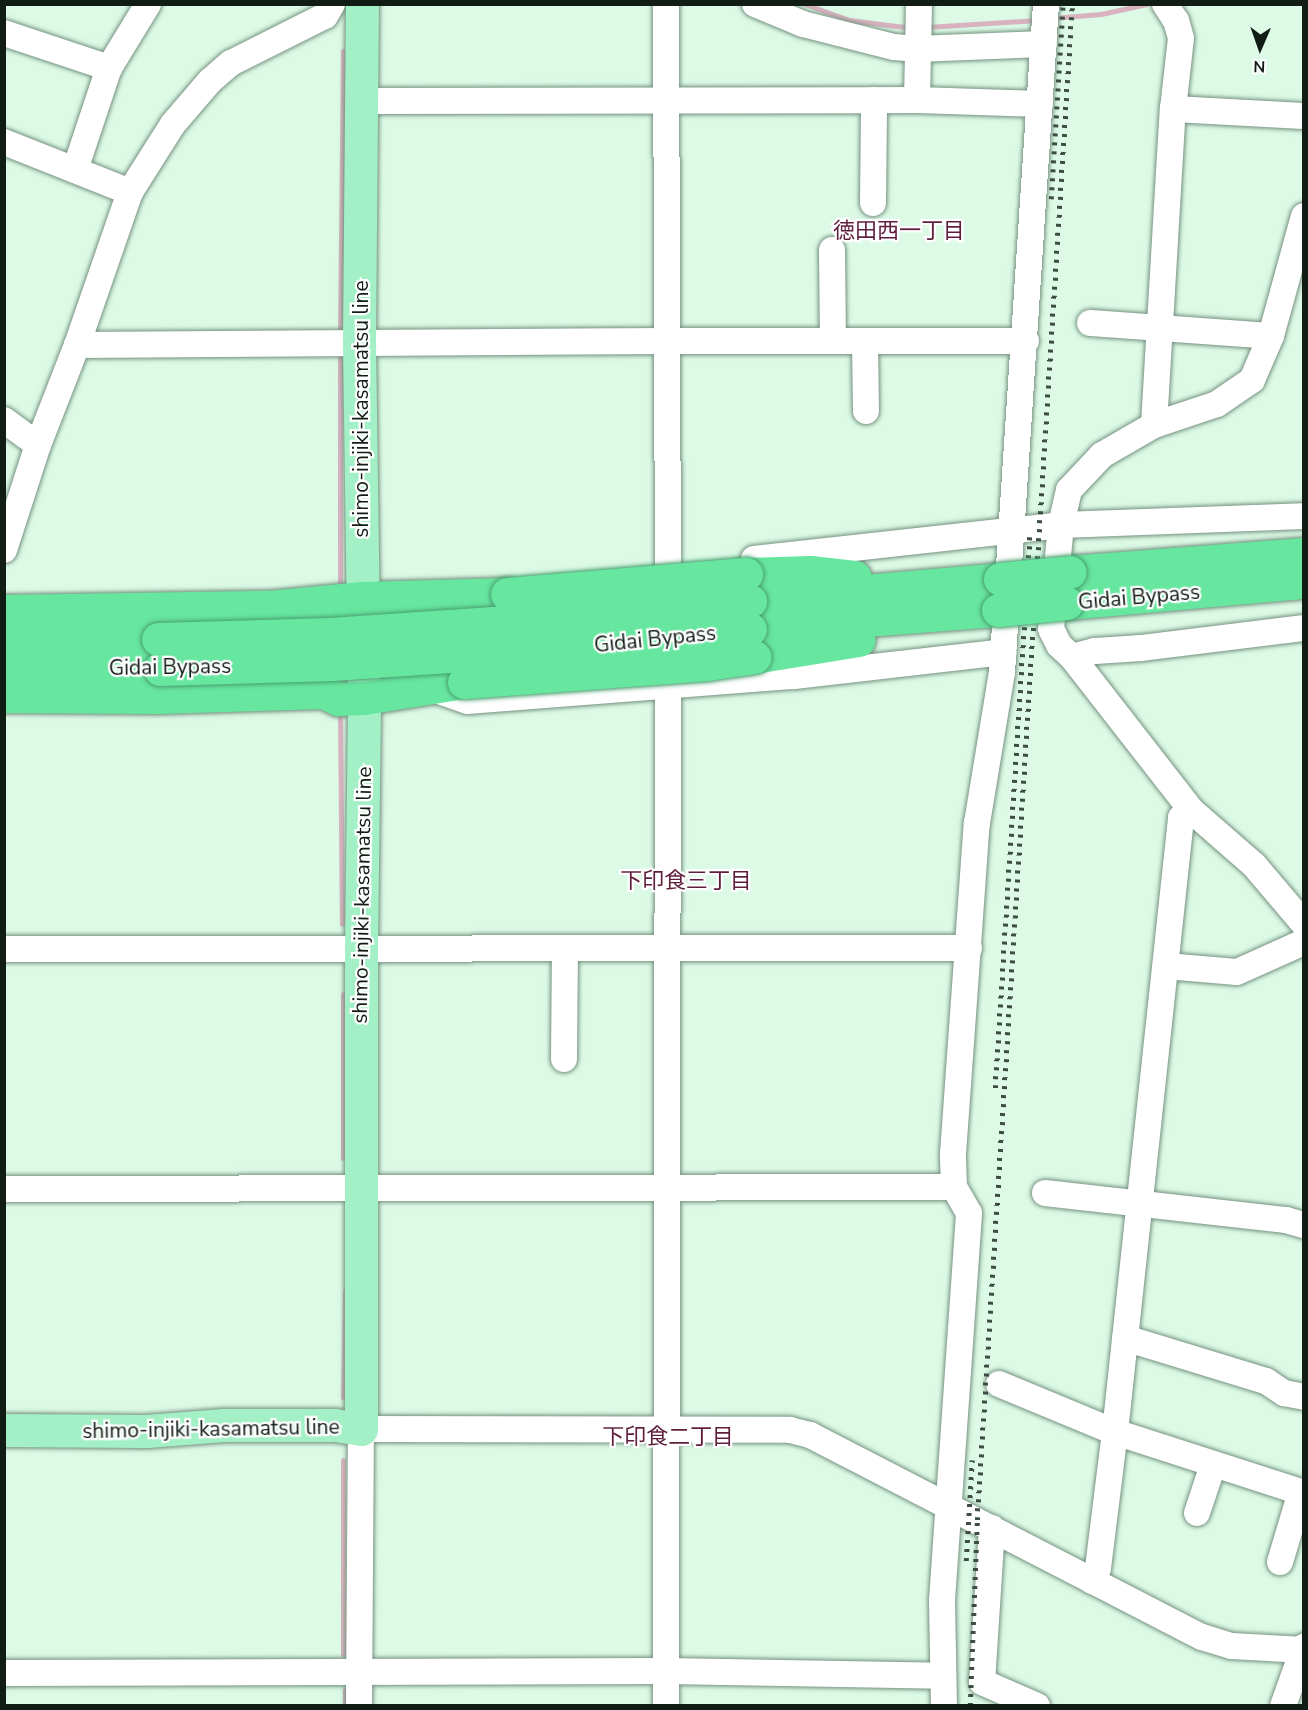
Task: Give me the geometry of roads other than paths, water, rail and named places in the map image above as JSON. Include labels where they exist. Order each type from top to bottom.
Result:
[{"type":"highway","name":"Gidai Bypass","points":[[750,615],[923,585],[999,594],[1068,588],[1304,554]]},
{"type":"highway","name":"Gidai Bypass","points":[[1068,588],[1304,582]]},
{"type":"highway","points":[[4,610],[269,607],[363,598],[507,594],[750,615]]},
{"type":"highway","name":"Gidai Bypass","points":[[4,668],[354,633],[577,617],[750,615],[929,617],[999,594]]},
{"type":"highway","points":[[4,696],[157,697],[324,692],[351,699],[464,682],[707,664],[750,615]]},
{"type":"highway","name":"Gidai Bypass","points":[[4,641],[159,654]]},
{"type":"main road","name":"shimo-injiki-kasamatsu line","points":[[4,1430],[146,1431],[224,1425],[334,1425],[361,1429],[361,950],[351,699],[363,598],[346,344],[361,100],[362,4]]},
{"type":"street","points":[[75,170],[109,68],[148,4]]},
{"type":"street","points":[[666,4],[669,950],[666,1706]]},
{"type":"street","points":[[755,4],[803,24],[894,47],[916,44],[1044,39]]},
{"type":"street","points":[[944,1706],[942,1600],[969,1213],[954,1187],[953,1154],[977,823],[1004,652],[1026,341],[1046,4]]},
{"type":"street","points":[[4,550],[12,502],[38,445],[130,192],[173,124],[210,81],[231,63],[323,8]]},
{"type":"street","points":[[917,100],[918,9]]},
{"type":"street","points":[[1154,425],[1173,109],[1181,38],[1171,13]]},
{"type":"street","points":[[4,33],[109,68]]},
{"type":"street","points":[[361,100],[917,100],[1040,104]]},
{"type":"street","points":[[873,203],[874,100]]},
{"type":"street","points":[[1173,109],[1304,116]]},
{"type":"street","points":[[4,142],[130,192]]},
{"type":"street","points":[[1304,216],[1271,336],[1252,380],[1217,404],[1154,425],[1102,455],[1069,489],[1061,525],[1051,629],[1059,645],[1071,657],[1192,811],[1254,865],[1304,924]]},
{"type":"street","points":[[832,250],[833,341]]},
{"type":"street","points":[[1090,323],[1271,336]]},
{"type":"street","points":[[865,341],[866,411]]},
{"type":"street","points":[[76,345],[1026,341]]},
{"type":"street","points":[[4,420],[38,445]]},
{"type":"street","points":[[452,596],[459,590],[1061,525],[1304,516]]},
{"type":"street","points":[[4,595],[246,597],[269,607]]},
{"type":"street","points":[[1071,657],[1095,651],[1141,648],[1304,628]]},
{"type":"street","points":[[430,688],[467,701],[668,687],[1004,652]]},
{"type":"street","points":[[4,712],[326,705],[351,699]]},
{"type":"street","points":[[1092,1581],[1098,1568],[1115,1432],[1181,818],[1192,811]]},
{"type":"street","points":[[1166,966],[1237,972],[1304,942]]},
{"type":"street","points":[[4,949],[969,948]]},
{"type":"street","points":[[564,1059],[565,950]]},
{"type":"street","points":[[4,1189],[954,1187]]},
{"type":"street","points":[[1046,1193],[1286,1220],[1304,1225]]},
{"type":"street","points":[[1125,1338],[1266,1381],[1284,1393],[1304,1397]]},
{"type":"street","points":[[999,1384],[1115,1432],[1302,1492],[1280,1562]]},
{"type":"street","points":[[359,1706],[361,1429],[667,1432],[790,1430],[810,1435],[1202,1637],[1232,1646],[1303,1649],[1283,1706]]},
{"type":"street","points":[[1197,1513],[1213,1465]]},
{"type":"street","points":[[992,1528],[982,1682],[1005,1700],[1037,1706]]},
{"type":"street","points":[[4,1673],[666,1671],[942,1676]]},
{"type":"waterway","points":[[805,4],[849,20],[912,28]]},
{"type":"waterway","points":[[1052,18],[1101,14],[1147,4]]},
{"type":"waterway","points":[[927,27],[1037,20]]},
{"type":"waterway","points":[[340,337],[343,51]]},
{"type":"waterway","points":[[340,349],[340,582]]},
{"type":"waterway","points":[[340,710],[342,924]]},
{"type":"waterway","points":[[343,994],[343,1158]]},
{"type":"waterway","points":[[343,1397],[345,1291]]},
{"type":"waterway","points":[[343,1460],[343,1654]]},
{"type":"waterway","points":[[345,1690],[345,1706]]},
{"type":"railway","points":[[1051,199],[1063,4]]},
{"type":"railway","points":[[970,1706],[977,1520],[1072,4]]},
{"type":"railway","points":[[995,1088],[1030,531]]},
{"type":"railway","points":[[966,1561],[972,1460]]},
{"type":"district","name":"徳田西一丁目","points":[[899,232]]},
{"type":"district","name":"下印食三丁目","points":[[686,882]]},
{"type":"district","name":"下印食二丁目","points":[[668,1438]]}]
